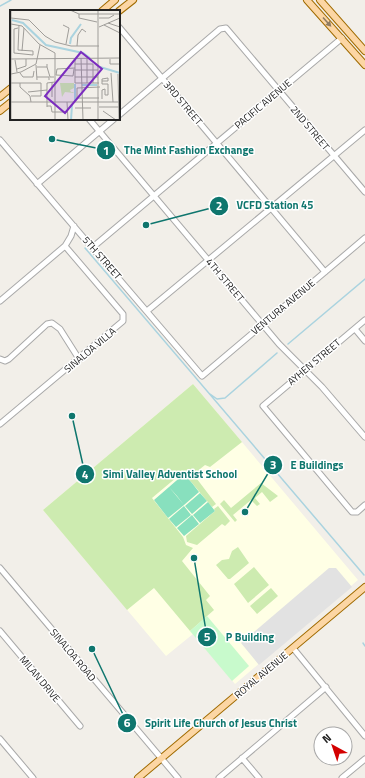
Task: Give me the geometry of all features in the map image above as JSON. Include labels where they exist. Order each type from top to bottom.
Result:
[{"type":"main road","points":[[104,10],[115,0]]},
{"type":"main road","points":[[120,10],[133,0]]},
{"type":"main road","points":[[310,2],[365,66]]},
{"type":"main road","points":[[322,2],[365,51]]},
{"type":"main road","points":[[0,97],[10,89]]},
{"type":"main road","points":[[0,111],[10,103]]},
{"type":"main road","name":"ROYAL AVENUE","points":[[138,778],[365,587]]},
{"type":"street","name":"2ND STREET","points":[[162,78],[220,29],[224,27],[228,29],[333,156],[365,192]]},
{"type":"street","name":"3RD STREET","points":[[120,28],[325,272]]},
{"type":"street","name":"PACIFIC AVENUE","points":[[93,247],[342,38]]},
{"type":"street","points":[[120,113],[162,78]]},
{"type":"street","name":"4TH STREET","points":[[90,120],[262,325],[322,387],[365,437]]},
{"type":"street","points":[[37,184],[113,120]]},
{"type":"street","points":[[147,311],[365,130]]},
{"type":"street","name":"5TH STREET","points":[[0,140],[202,376]]},
{"type":"street","points":[[0,300],[65,246],[71,236],[74,226]]},
{"type":"street","name":"VENTURA AVENUE","points":[[202,376],[365,238]]},
{"type":"street","name":"SINALOA VILLA","points":[[0,424],[120,324],[124,318],[123,314],[65,246]]},
{"type":"street","name":"AYHEN STREET","points":[[365,320],[264,404],[265,408],[352,512],[355,512],[365,505]]},
{"type":"street","points":[[0,359],[5,361],[9,359],[47,324],[52,323],[60,329],[79,359]]},
{"type":"street","points":[[355,329],[365,341]]},
{"type":"street","name":"SINALOA ROAD","points":[[0,568],[178,778]]},
{"type":"street","name":"MILAN DRIVE","points":[[0,631],[80,726]]},
{"type":"street","points":[[293,648],[365,736]]},
{"type":"street","points":[[219,778],[326,687]]},
{"type":"street","points":[[0,739],[33,778]]},
{"type":"street","points":[[242,758],[259,778]]},
{"type":"street","points":[[342,778],[365,759]]},
{"type":"shaded area","points":[[193,384],[358,580],[235,684],[193,634],[166,656],[43,510]]},
{"type":"shaded area","points":[[329,568],[336,568],[352,587],[259,665],[241,643]]},
{"type":"green space","points":[[193,384],[242,442],[210,467],[205,465],[200,469],[202,474],[197,479],[216,504],[212,507],[183,472],[152,498],[183,537],[186,545],[193,548],[182,561],[210,596],[206,600],[214,610],[190,631],[154,588],[127,610],[43,510]]},
{"type":"green space","points":[[184,474],[192,483],[177,496],[169,487]]},
{"type":"green space","points":[[192,483],[199,492],[184,505],[177,496]]},
{"type":"green space","points":[[261,483],[278,496],[270,502],[262,492],[255,498],[260,504],[257,506],[251,500],[233,515],[237,520],[235,522],[220,504],[224,500],[231,508]]},
{"type":"green space","points":[[169,487],[184,505],[168,518],[154,500]]},
{"type":"green space","points":[[200,493],[207,501],[192,514],[185,506]]},
{"type":"green space","points":[[208,502],[215,511],[200,523],[193,515]]},
{"type":"green space","points":[[184,506],[191,515],[176,527],[169,519]]},
{"type":"green space","points":[[218,506],[230,521],[225,526],[222,524],[197,545],[187,542],[186,536],[215,511],[214,509]]},
{"type":"green space","points":[[192,515],[199,524],[184,536],[177,528]]},
{"type":"green space","points":[[238,547],[249,563],[230,579],[228,579],[216,565],[222,560],[229,559],[232,551]]},
{"type":"green space","points":[[254,567],[269,585],[248,603],[234,584]]},
{"type":"green space","points":[[271,588],[278,596],[257,614],[250,606]]},
{"type":"green space","points":[[207,616],[249,666],[232,681],[190,631]]},
{"type":"waterway","points":[[0,6],[11,0]]},
{"type":"waterway","points":[[85,248],[364,575]]},
{"type":"waterway","points":[[288,344],[365,279]]},
{"type":"waterway","points":[[210,394],[217,399],[225,398],[277,353]]},
{"type":"place","name":"The Mint Fashion Exchange","points":[[52,139]]},
{"type":"place","name":"VCFD Station 45","points":[[146,225]]},
{"type":"place","name":"Simi Valley Adventist School","points":[[72,416]]},
{"type":"place","name":"E Buildings","points":[[245,512]]},
{"type":"place","name":"P Building","points":[[194,558]]},
{"type":"place","name":"Spirit Life Church of Jesus Christ","points":[[92,649]]}]
